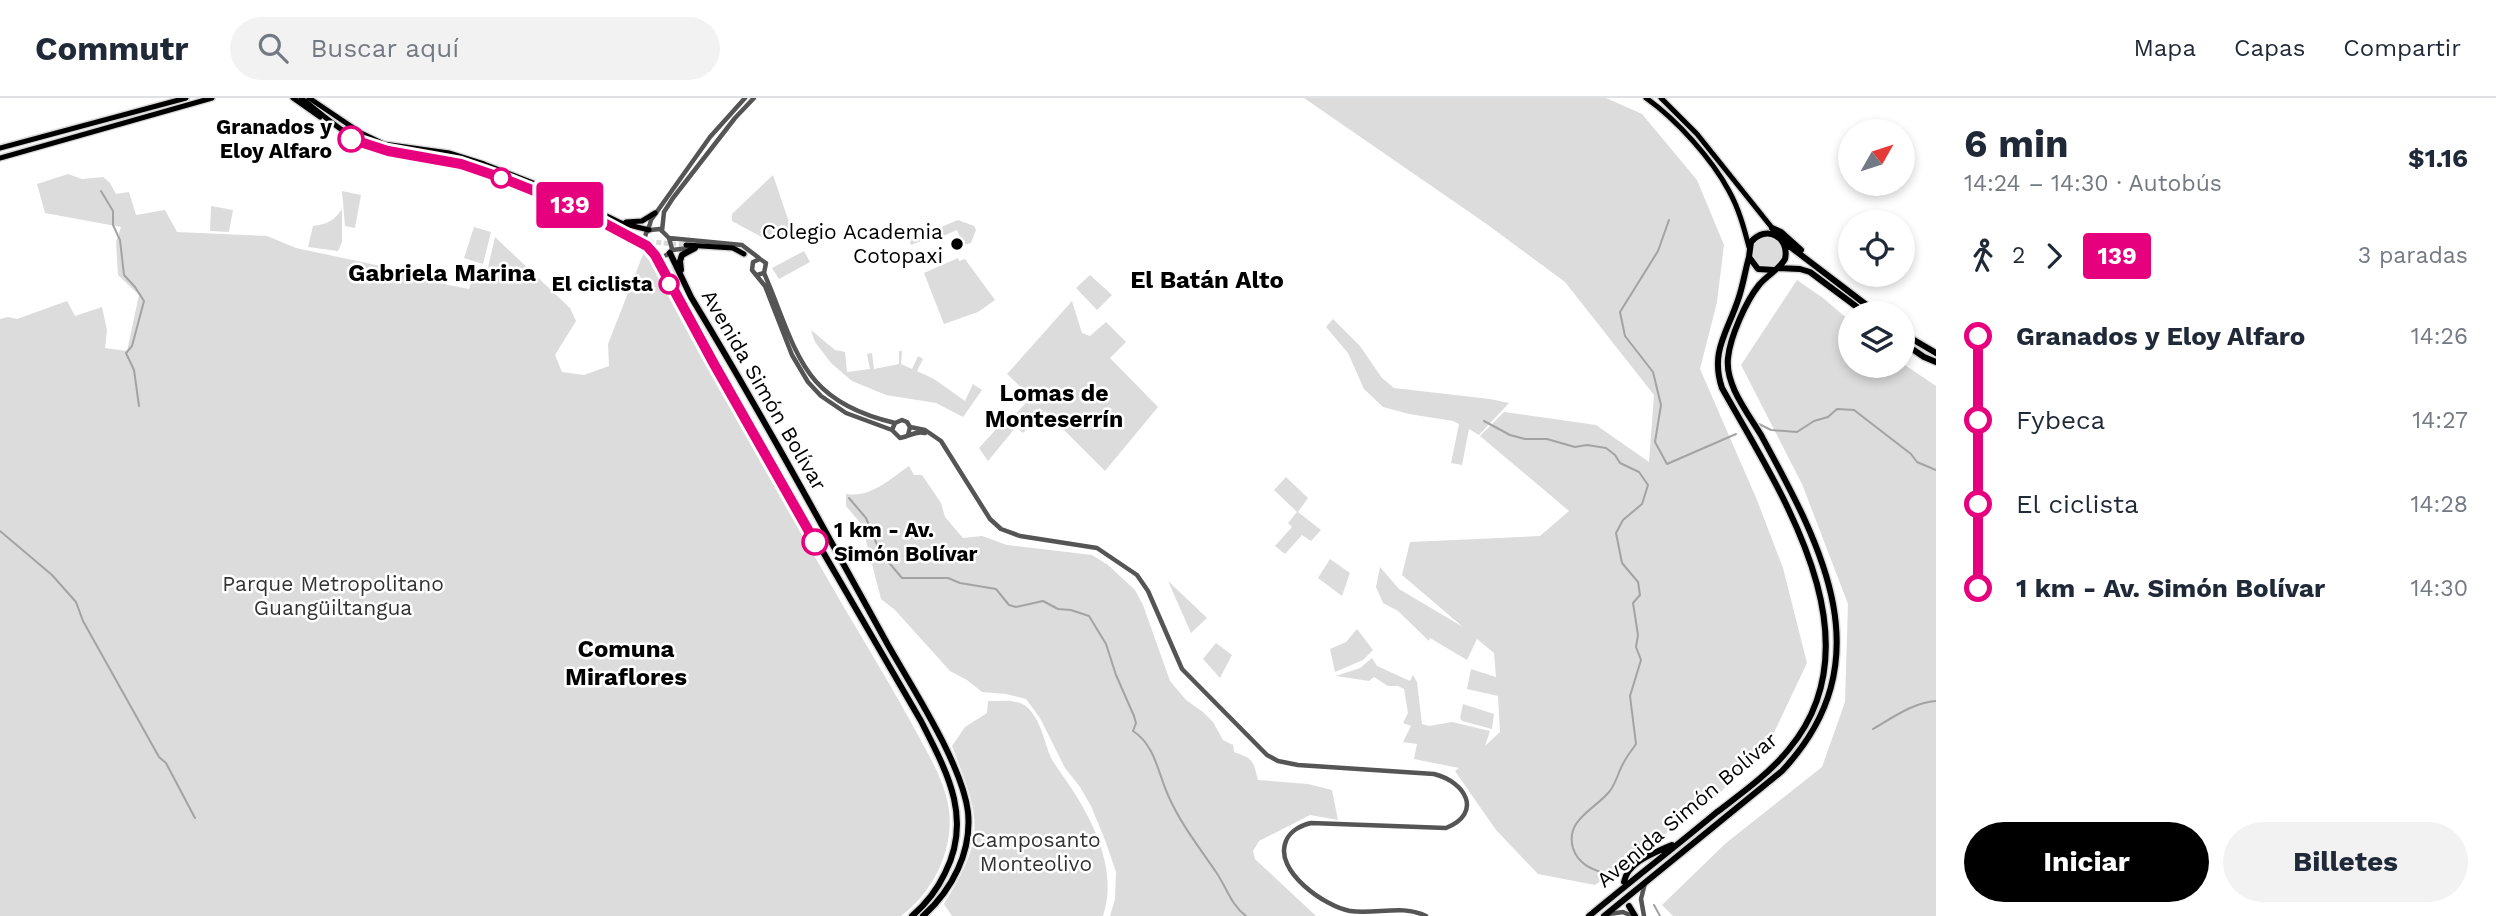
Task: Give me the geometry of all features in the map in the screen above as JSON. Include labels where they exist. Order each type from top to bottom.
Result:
[{"type":"highway","points":[[1772,228],[1781,232],[1838,279]]},
{"type":"highway","points":[[1838,282],[1771,233],[1754,237],[1749,247],[1749,257],[1758,269],[1800,269],[1810,272],[1849,301]]},
{"type":"highway","points":[[1776,269],[1787,254],[1784,242]]},
{"type":"highway","points":[[682,279],[682,255],[695,248]]},
{"type":"highway","name":"Avenida Simón Bolívar","points":[[671,252],[682,279],[953,765],[968,809],[968,839],[951,883],[923,916]]},
{"type":"highway","name":"Avenida Simón Bolívar","points":[[655,255],[704,348],[944,765],[957,813],[955,848],[940,882],[912,916]]},
{"type":"highway","name":"Avenida Simón Bolívar","points":[[1589,916],[1748,788],[1790,749],[1812,711],[1825,669],[1825,613],[1811,565],[1783,500],[1722,388],[1717,373],[1719,348],[1739,299],[1749,257]]},
{"type":"highway","name":"Avenida Simón Bolívar","points":[[1604,915],[1775,778],[1797,755],[1820,719],[1835,673],[1837,624],[1833,598],[1821,559],[1777,465],[1733,386],[1727,366],[1731,341],[1738,324],[1758,286],[1776,269]]},
{"type":"highway","points":[[668,270],[719,362],[727,385]]},
{"type":"highway","points":[[1844,287],[1862,301]]},
{"type":"highway","points":[[1915,341],[1936,353]]},
{"type":"highway","points":[[1915,350],[1935,362]]},
{"type":"highway","points":[[1624,882],[1626,874],[1636,864],[1686,837]]},
{"type":"highway","points":[[1629,906],[1633,916]]},
{"type":"main road","points":[[0,148],[186,98]]},
{"type":"main road","points":[[0,158],[212,98]]},
{"type":"main road","points":[[293,98],[351,139],[388,151],[461,164],[546,195],[647,246]]},
{"type":"main road","points":[[301,98],[364,143]]},
{"type":"main road","points":[[309,98],[360,133],[384,144],[449,153],[484,164],[564,195],[621,226],[642,221],[655,213]]},
{"type":"main road","points":[[1646,98],[1685,134],[1722,180],[1736,204],[1749,247]]},
{"type":"main road","points":[[1661,98],[1697,134],[1776,235]]},
{"type":"main road","points":[[148,108],[146,113],[150,116]]},
{"type":"main road","points":[[600,220],[649,230]]},
{"type":"main road","points":[[686,245],[733,248],[744,254]]},
{"type":"street","points":[[745,98],[710,137],[655,213],[645,239],[647,246],[655,255],[664,257],[671,252],[695,248],[729,250],[744,254],[765,286],[792,355],[807,382],[821,396],[839,409],[892,430],[900,438],[921,432],[935,436]]},
{"type":"street","points":[[662,231],[664,212],[673,198],[735,118],[754,98]]},
{"type":"street","points":[[649,230],[656,228],[662,231],[669,238],[671,252]]},
{"type":"street","points":[[669,238],[742,245],[760,259],[767,266],[764,273],[811,378],[848,408],[895,423],[905,420],[910,427],[925,430],[935,436],[996,525],[1020,536],[1090,545],[1110,555],[1137,575],[1148,592],[1182,669],[1267,755],[1278,761],[1297,765],[1434,775],[1449,779],[1460,786],[1466,797],[1465,809],[1457,822],[1446,828],[1311,823],[1293,832],[1285,844],[1284,859],[1289,869],[1328,903],[1348,911],[1390,910],[1419,912],[1426,916]]},
{"type":"street","points":[[751,264],[760,259]]},
{"type":"street","points":[[757,275],[764,273]]},
{"type":"street","points":[[892,430],[895,423]]},
{"type":"street","points":[[908,435],[910,427]]},
{"type":"street","points":[[1644,916],[1640,899],[1646,881]]},
{"type":"street","points":[[1604,915],[1618,912],[1633,916]]},
{"type":"green space","points":[[1304,98],[1606,98],[1642,114],[1697,180],[1724,245],[1717,302],[1700,369],[1757,500],[1783,568],[1807,663],[1770,741],[1717,796],[1595,885],[1538,874],[1496,830],[1455,771],[1459,768],[1414,759],[1417,744],[1403,742],[1411,726],[1403,723],[1408,713],[1404,689],[1388,686],[1374,677],[1369,681],[1336,676],[1360,668],[1372,658],[1377,666],[1410,681],[1413,675],[1417,682],[1422,724],[1429,726],[1452,722],[1490,731],[1485,746],[1500,732],[1498,696],[1467,689],[1471,669],[1496,677],[1494,653],[1477,639],[1467,660],[1430,638],[1429,641],[1398,611],[1383,603],[1376,587],[1380,567],[1399,589],[1463,627],[1402,575],[1410,542],[1540,536],[1569,511],[1480,436],[1504,412],[1596,425],[1649,462],[1654,395],[1565,282],[1488,225]]},
{"type":"green space","name":"Parque Metropolitano Guangüiltangua","points":[[68,174],[82,179],[103,177],[116,194],[129,192],[136,215],[165,210],[177,232],[267,236],[296,248],[423,275],[424,280],[469,289],[474,270],[487,272],[495,237],[570,308],[576,321],[555,355],[562,372],[584,375],[609,366],[608,344],[644,252],[661,275],[937,772],[945,791],[950,825],[939,869],[923,895],[901,916],[0,916],[0,319],[17,319],[67,301],[75,316],[102,307],[107,330],[105,348],[127,351],[139,295],[118,275],[116,242],[121,227],[45,213],[37,184]]},
{"type":"green space","points":[[773,175],[792,231],[767,240],[732,221],[732,214]]},
{"type":"green space","points":[[342,191],[361,195],[355,228],[345,226]]},
{"type":"green space","points":[[211,206],[233,210],[229,232],[210,231]]},
{"type":"green space","points":[[342,209],[342,242],[338,251],[308,247],[313,226],[330,221]]},
{"type":"green space","points":[[958,220],[974,226],[976,230],[971,243],[963,245],[957,230],[911,245],[909,240],[924,232],[931,234],[934,230]]},
{"type":"green space","points":[[474,227],[491,232],[483,264],[464,258]]},
{"type":"green space","points":[[1766,237],[1777,242],[1782,253],[1777,264],[1766,269],[1755,264],[1750,253],[1755,242]]},
{"type":"green space","points":[[804,251],[810,262],[779,279],[772,268]]},
{"type":"green space","points":[[958,258],[959,261],[965,259],[995,300],[978,312],[944,324],[924,273]]},
{"type":"green space","points":[[1090,275],[1112,295],[1097,310],[1076,288]]},
{"type":"green space","points":[[1797,280],[1838,311],[1838,378],[1915,378],[1915,372],[1936,386],[1936,916],[1673,916],[1662,905],[1726,843],[1822,767],[1845,702],[1848,604],[1802,484],[1741,365]]},
{"type":"green space","points":[[1072,301],[1082,333],[1090,336],[1106,322],[1126,342],[1110,358],[1158,407],[1105,471],[1045,411],[1023,433],[1016,427],[988,461],[979,448],[1010,414],[1013,417],[1031,397],[1007,374]]},
{"type":"green space","points":[[1333,319],[1360,346],[1382,378],[1394,388],[1509,403],[1479,435],[1469,429],[1462,465],[1451,463],[1459,424],[1383,407],[1364,389],[1348,353],[1326,327]]},
{"type":"green space","points":[[811,330],[835,350],[845,352],[847,372],[870,369],[867,354],[872,353],[874,369],[899,364],[899,351],[902,351],[901,364],[912,369],[918,356],[923,359],[917,371],[934,379],[965,401],[973,384],[982,390],[963,417],[936,403],[886,395],[852,381],[831,363],[815,342]]},
{"type":"green space","points":[[909,466],[914,475],[922,475],[941,503],[945,517],[963,538],[982,536],[1007,545],[1092,555],[1108,565],[1135,590],[1170,681],[1186,700],[1213,722],[1223,740],[1233,745],[1234,752],[1252,762],[1258,780],[1308,784],[1332,790],[1338,820],[1310,815],[1259,841],[1253,851],[1255,859],[1316,916],[1110,916],[1115,899],[1116,872],[1105,840],[1091,806],[1065,768],[1040,718],[1026,699],[982,692],[950,671],[895,610],[881,599],[862,525],[846,506],[846,494],[872,490]]},
{"type":"green space","points":[[1286,477],[1308,498],[1298,512],[1321,530],[1311,541],[1302,535],[1285,554],[1275,546],[1292,527],[1288,523],[1297,512],[1274,490]]},
{"type":"green space","points":[[1330,559],[1350,573],[1342,596],[1318,578]]},
{"type":"green space","points":[[1168,581],[1207,618],[1191,633]]},
{"type":"green space","points":[[1357,629],[1373,650],[1363,660],[1335,672],[1330,649],[1346,642]]},
{"type":"green space","points":[[1216,643],[1232,655],[1220,678],[1203,659]]},
{"type":"green space","name":"Camposanto Monteolivo","points":[[988,701],[1020,703],[1029,709],[1037,720],[1051,758],[1091,822],[1103,852],[1108,884],[1103,916],[952,916],[944,904],[967,860],[975,826],[969,792],[952,746],[965,727],[987,713]]},
{"type":"green space","points":[[1463,704],[1494,714],[1492,729],[1462,721],[1460,718]]},
{"type":"waterway","points":[[101,191],[113,211],[113,225],[120,240],[124,275],[144,301],[132,346],[126,353],[134,370],[139,406]]},
{"type":"waterway","points":[[1669,220],[1658,251],[1620,312],[1625,336],[1653,372],[1661,405],[1655,442],[1667,464],[1736,434]]},
{"type":"waterway","points":[[1759,424],[1771,430],[1797,432],[1814,421],[1828,417],[1837,409],[1854,410],[1911,454],[1917,462],[1936,470]]},
{"type":"waterway","points":[[1484,421],[1510,435],[1525,439],[1547,439],[1575,447],[1587,445],[1606,448],[1620,463],[1639,472],[1648,485],[1642,504],[1623,520],[1616,533],[1622,563],[1638,582],[1640,595],[1633,603],[1638,635],[1636,647],[1641,660],[1630,696],[1636,744],[1611,789],[1582,816],[1573,830],[1572,838],[1575,854],[1582,862],[1606,874]]},
{"type":"waterway","points":[[849,498],[866,518],[880,552],[902,578],[948,578],[960,583],[996,589],[1009,605],[1016,607],[1043,601],[1058,609],[1089,616],[1106,644],[1134,716],[1136,723],[1133,731],[1151,752],[1168,795],[1184,825],[1233,901],[1246,916]]},
{"type":"waterway","points":[[0,531],[52,575],[76,602],[83,621],[195,818]]},
{"type":"waterway","points":[[1873,729],[1911,707],[1936,701]]},
{"type":"waterway","points":[[1654,905],[1660,916]]},
{"type":"tunnel","points":[[621,230],[652,242],[686,245]]},
{"type":"tunnel","points":[[646,239],[668,270]]},
{"type":"bus line","name":"139","points":[[351,139],[388,151],[461,164],[502,178],[572,206],[647,246],[655,255],[815,542]]},
{"type":"place","name":"Granados y Eloy Alfaro","points":[[351,139]]},
{"type":"place","name":"Colegio Academia Cotopaxi","points":[[957,244]]},
{"type":"place","name":"El ciclista","points":[[669,284]]},
{"type":"place","name":"1 km - Av. Simón Bolívar","points":[[815,542]]},
{"type":"district","name":"Gabriela Marina","points":[[442,273]]},
{"type":"district","name":"El Batán Alto","points":[[1207,280]]},
{"type":"district","name":"Lomas de Monteserrín","points":[[1054,406]]},
{"type":"district","name":"Comuna Miraflores","points":[[626,663]]}]
